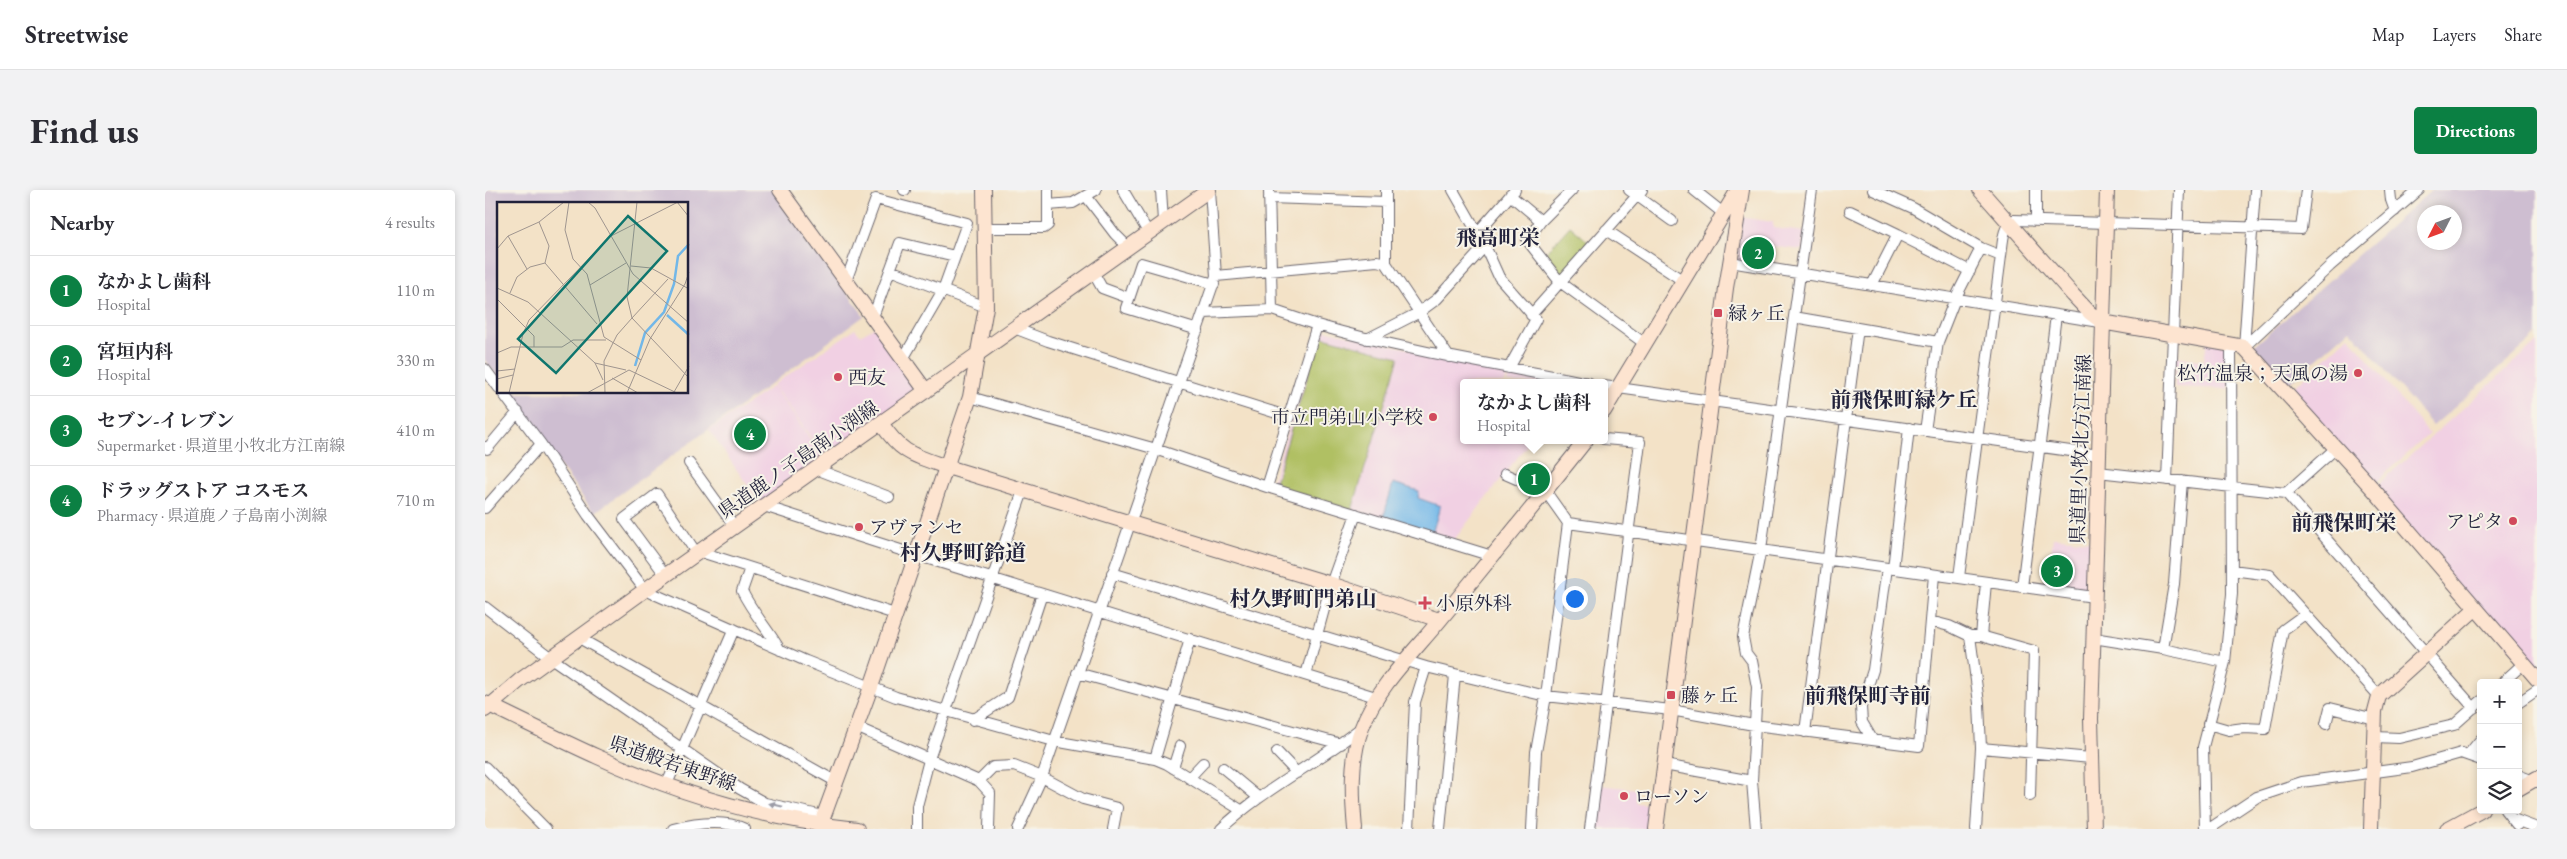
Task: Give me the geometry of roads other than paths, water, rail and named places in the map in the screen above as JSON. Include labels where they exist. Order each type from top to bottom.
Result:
[{"type":"street","points":[[779,190],[927,390]]},
{"type":"street","points":[[485,607],[551,658],[740,789],[765,803],[821,823],[871,687],[944,466],[970,397],[986,307],[984,190]]},
{"type":"street","points":[[984,228],[1044,228],[1048,225],[1048,190]]},
{"type":"street","points":[[1048,205],[1073,203],[1096,190]]},
{"type":"street","points":[[1123,190],[1148,232]]},
{"type":"street","points":[[1161,190],[1163,221]]},
{"type":"street","points":[[1018,829],[1042,777],[1098,611],[1215,280],[1209,190]]},
{"type":"street","name":"県道鹿ノ子島南小渕線","points":[[487,706],[645,590],[1209,190]]},
{"type":"street","points":[[1386,190],[1386,262],[1418,313],[1449,357]]},
{"type":"street","points":[[1466,190],[1455,193],[1478,232],[1499,278],[1535,319],[1509,368]]},
{"type":"street","points":[[1573,190],[1541,221],[1527,240],[1560,282],[1644,343]]},
{"type":"street","points":[[1694,190],[1723,213]]},
{"type":"street","points":[[1608,405],[1738,190]]},
{"type":"street","points":[[1656,829],[1711,401],[1742,190]]},
{"type":"street","points":[[1756,829],[1752,781],[1757,687],[1752,661],[1746,653],[1743,637],[1761,550],[1812,190]]},
{"type":"street","points":[[1873,190],[1913,208],[1981,248],[2001,256]]},
{"type":"street","points":[[1980,190],[2090,313],[2103,322]]},
{"type":"street","points":[[2035,221],[2036,190]]},
{"type":"street","name":"県道里小牧北方江南線","points":[[2094,829],[2091,758],[2093,638],[2107,190]]},
{"type":"street","points":[[2167,480],[2175,334],[2179,190]]},
{"type":"street","points":[[2255,190],[2237,346],[2232,487],[2233,570],[2225,662],[2203,747],[2207,829],[2257,797],[2302,782],[2412,767],[2461,753],[2477,758]]},
{"type":"street","points":[[1959,577],[2001,256],[2005,232],[2009,223],[2013,220],[2301,229],[2306,190]]},
{"type":"street","points":[[2391,190],[2391,200],[2395,211]]},
{"type":"street","points":[[2237,346],[2419,190]]},
{"type":"street","points":[[1531,315],[1606,230],[1636,192],[1672,221]]},
{"type":"street","points":[[1478,232],[1513,193],[1541,221]]},
{"type":"street","points":[[1272,310],[1269,194],[1385,202]]},
{"type":"street","points":[[1086,196],[1115,234],[1128,247]]},
{"type":"street","points":[[847,281],[876,199],[967,223],[942,292],[903,359]]},
{"type":"street","points":[[1850,211],[1970,271]]},
{"type":"street","points":[[1606,230],[1682,280]]},
{"type":"street","points":[[1872,285],[1898,234]]},
{"type":"street","points":[[873,317],[900,243],[955,256]]},
{"type":"street","points":[[1367,339],[1418,313],[1437,299],[1485,246]]},
{"type":"street","points":[[1925,431],[1938,342],[1955,299],[1981,248]]},
{"type":"street","points":[[1198,330],[1126,308],[1141,263],[1215,280],[1271,272],[1386,262]]},
{"type":"street","points":[[1731,262],[2103,322],[2237,346],[2335,449],[2537,679]]},
{"type":"street","points":[[890,270],[942,292],[986,307]]},
{"type":"street","points":[[1093,272],[1103,288],[1129,298]]},
{"type":"street","points":[[1203,313],[1272,310],[1367,339],[1449,357],[1568,379]]},
{"type":"street","points":[[2022,587],[2056,315]]},
{"type":"street","points":[[1794,317],[1938,342]]},
{"type":"street","points":[[1267,487],[1317,325]]},
{"type":"street","points":[[1014,328],[1048,341],[1289,417]]},
{"type":"street","points":[[1805,732],[1858,328]]},
{"type":"street","points":[[487,377],[497,386]]},
{"type":"street","points":[[1608,387],[2099,455]]},
{"type":"street","points":[[504,394],[541,444],[588,515],[645,590],[780,650],[871,687],[946,713],[1054,741],[1155,759],[1241,810]]},
{"type":"street","points":[[970,397],[1155,450],[1267,487],[1492,556]]},
{"type":"street","points":[[485,447],[487,449],[518,412]]},
{"type":"street","points":[[881,423],[889,435],[907,453],[1023,491],[1331,584],[1439,620]]},
{"type":"street","points":[[1872,739],[1862,722],[1861,707],[1873,670],[1890,568],[1909,428]]},
{"type":"street","points":[[1590,829],[1640,442],[1608,439]]},
{"type":"street","points":[[485,508],[541,444]]},
{"type":"street","points":[[1355,829],[1352,803],[1355,754],[1362,727],[1379,698],[1405,661],[1546,492],[1583,444]]},
{"type":"street","points":[[2286,493],[2335,449]]},
{"type":"street","points":[[689,462],[735,527]]},
{"type":"street","points":[[816,469],[889,497]]},
{"type":"street","points":[[2098,472],[2286,493],[2426,653],[2477,705],[2454,725],[2399,738],[2375,737]]},
{"type":"street","points":[[1505,474],[1546,492],[1568,523],[1546,696],[1536,752],[1532,829]]},
{"type":"street","points":[[2163,648],[2174,584],[2182,481]]},
{"type":"street","points":[[917,829],[917,806],[930,759],[1023,491]]},
{"type":"street","points":[[665,576],[624,519],[657,494],[699,553],[895,614]]},
{"type":"street","points":[[765,506],[916,555],[1379,698]]},
{"type":"street","points":[[1306,675],[1331,584],[1356,514]]},
{"type":"street","points":[[1568,523],[1630,530],[1934,575],[1959,577],[1986,583],[2094,597]]},
{"type":"street","points":[[750,568],[741,591],[752,611],[769,630],[780,650]]},
{"type":"street","points":[[2233,570],[2269,575],[2379,696]]},
{"type":"street","points":[[1112,573],[1426,667],[1546,696],[1671,710],[1755,725],[1919,746],[1934,575]]},
{"type":"street","points":[[1975,829],[1981,748],[1975,636],[1986,583]]},
{"type":"street","points":[[973,720],[1008,697],[1042,594]]},
{"type":"street","points":[[2371,829],[2375,719],[2379,696],[2475,608]]},
{"type":"street","points":[[2208,724],[2229,730],[2245,728],[2265,729],[2283,630],[2305,614]]},
{"type":"street","points":[[1930,622],[1949,626],[1975,636],[2035,651],[2033,753],[2030,796]]},
{"type":"street","points":[[667,784],[734,630]]},
{"type":"street","points":[[579,638],[835,781]]},
{"type":"street","points":[[2093,638],[2163,648],[2225,662]]},
{"type":"street","points":[[1155,759],[1190,639]]},
{"type":"street","points":[[2506,679],[2524,663]]},
{"type":"street","points":[[1409,829],[1415,702],[1426,667]]},
{"type":"street","points":[[1077,673],[1341,744]]},
{"type":"street","points":[[1440,829],[1455,675]]},
{"type":"street","points":[[2522,700],[2537,690]]},
{"type":"street","name":"県道般若東野線","points":[[487,706],[599,758],[667,784],[741,807],[857,829]]},
{"type":"street","points":[[2326,724],[2330,708],[2375,719]]},
{"type":"street","points":[[856,727],[979,781],[990,793],[989,829]]},
{"type":"street","points":[[1221,829],[1241,810],[1341,744],[1362,727]]},
{"type":"street","points":[[2468,755],[2477,744]]},
{"type":"street","points":[[1173,768],[1180,746]]},
{"type":"street","points":[[1981,748],[2091,758]]},
{"type":"street","points":[[1277,752],[1297,773]]},
{"type":"street","points":[[1189,778],[1203,763]]},
{"type":"street","points":[[1664,765],[1752,781]]},
{"type":"street","points":[[979,781],[993,767],[1014,766],[1042,777],[1083,799],[1117,808],[1113,829]]},
{"type":"street","points":[[485,768],[543,828]]},
{"type":"street","points":[[1223,768],[1259,798]]},
{"type":"street","points":[[2522,776],[2536,780]]},
{"type":"street","points":[[2522,787],[2536,780]]},
{"type":"street","points":[[2453,828],[2477,813]]},
{"type":"street","points":[[2508,814],[2519,829]]},
{"type":"street","points":[[2513,820],[2537,828]]},
{"type":"street","points":[[673,829],[717,823],[733,824],[745,829]]},
{"type":"water","points":[[1393,483],[1419,491],[1418,498],[1440,506],[1432,534],[1383,519]]},
{"type":"place","name":"宮垣内科","points":[[1758,253]]},
{"type":"place","name":"緑ヶ丘","points":[[1718,313]]},
{"type":"place","name":"松竹温泉；天風の湯","points":[[2358,373]]},
{"type":"place","name":"西友","points":[[838,377]]},
{"type":"place","name":"市立門弟山小学校","points":[[1433,417]]},
{"type":"place","name":"ドラッグストア コスモス","points":[[750,434]]},
{"type":"place","name":"なかよし歯科","points":[[1534,479]]},
{"type":"place","name":"アピタ","points":[[2513,521]]},
{"type":"place","name":"アヴァンセ","points":[[859,527]]},
{"type":"place","name":"セブン-イレブン","points":[[2057,571]]},
{"type":"place","name":"小原外科","points":[[1425,603]]},
{"type":"place","name":"藤ヶ丘","points":[[1671,695]]},
{"type":"place","name":"ローソン","points":[[1624,796]]},
{"type":"district","name":"飛高町栄","points":[[1498,238]]},
{"type":"district","name":"前飛保町緑ケ丘","points":[[1904,400]]},
{"type":"district","name":"前飛保町栄","points":[[2344,523]]},
{"type":"district","name":"村久野町鈴道","points":[[963,553]]},
{"type":"district","name":"村久野町門弟山","points":[[1303,599]]},
{"type":"district","name":"前飛保町寺前","points":[[1868,696]]}]
